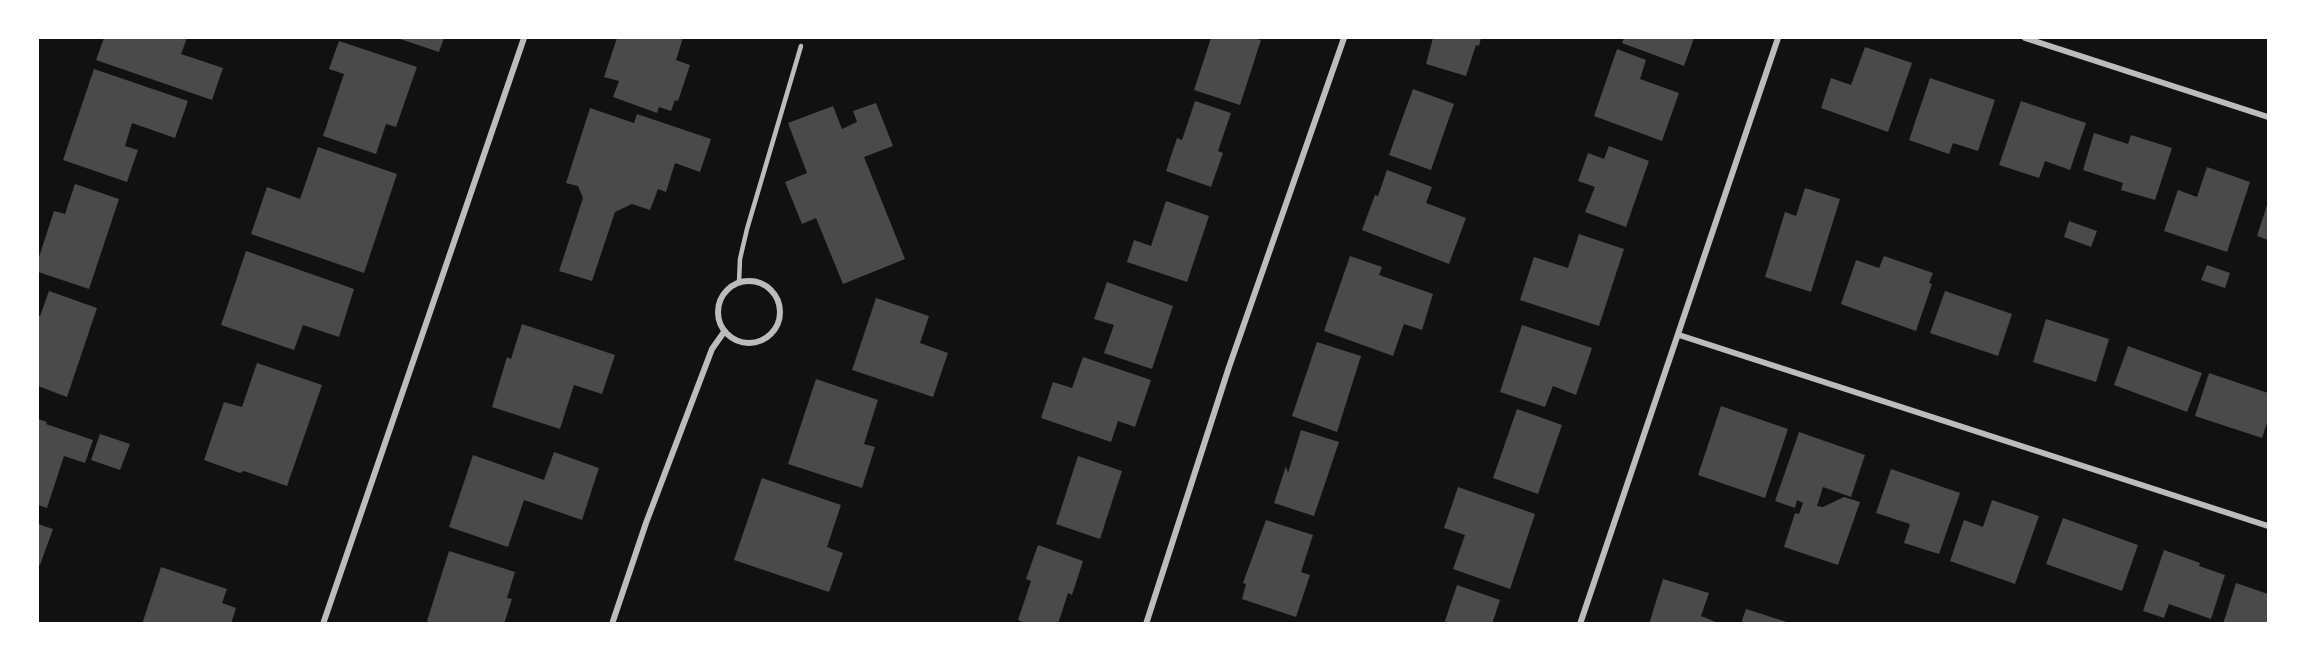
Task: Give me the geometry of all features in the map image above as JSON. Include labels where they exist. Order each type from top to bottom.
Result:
[{"type":"street","points":[[323,624],[524,38]]},
{"type":"street","points":[[1146,624],[1229,367],[1344,38]]},
{"type":"street","points":[[1580,624],[1778,38]]},
{"type":"street","points":[[2025,38],[2268,117]]},
{"type":"street","points":[[751,280],[763,284],[773,292],[780,314],[769,336],[758,342],[746,343],[734,340],[724,332],[717,309],[721,297],[729,287],[751,280]]},
{"type":"street","points":[[612,624],[654,501],[712,349],[724,332]]},
{"type":"street","points":[[1679,334],[2268,526]]},
{"type":"lane","points":[[739,282],[747,229],[801,46]]},
{"type":"building","points":[[104,38],[187,38],[181,54],[223,68],[212,100],[96,60]]},
{"type":"building","points":[[397,38],[444,38],[439,52]]},
{"type":"building","points":[[617,38],[683,38],[676,60],[690,65],[678,101],[675,100],[671,111],[659,107],[657,113],[613,97],[619,81],[604,77]]},
{"type":"building","points":[[1211,38],[1261,40],[1240,105],[1194,90]]},
{"type":"building","points":[[1433,38],[1481,38],[1479,46],[1476,45],[1466,76],[1426,64]]},
{"type":"building","points":[[1624,38],[1694,38],[1684,66],[1622,43]]},
{"type":"building","points":[[339,41],[417,67],[396,127],[386,124],[376,154],[323,136],[344,74],[329,69]]},
{"type":"building","points":[[1865,47],[1912,63],[1888,132],[1821,108],[1831,78],[1851,85]]},
{"type":"building","points":[[1617,49],[1646,60],[1640,79],[1679,93],[1662,141],[1594,116]]},
{"type":"building","points":[[94,69],[188,101],[175,138],[132,123],[125,146],[138,150],[127,182],[63,160]]},
{"type":"building","points":[[1930,78],[1995,100],[1978,151],[1953,143],[1949,154],[1909,140]]},
{"type":"building","points":[[1413,89],[1454,104],[1431,170],[1389,155]]},
{"type":"building","points":[[1195,101],[1231,113],[1218,151],[1223,153],[1211,187],[1166,171],[1177,138],[1182,140]]},
{"type":"building","points":[[2021,101],[2086,123],[2070,170],[2045,161],[2039,178],[1999,165]]},
{"type":"building","points":[[876,103],[893,146],[864,157],[905,259],[843,284],[816,218],[802,224],[785,182],[807,173],[788,123],[833,106],[842,129],[857,122],[853,111]]},
{"type":"building","points":[[590,108],[634,123],[637,114],[711,139],[700,172],[675,163],[666,192],[658,189],[650,210],[632,204],[615,212],[592,281],[559,271],[583,198],[578,186],[566,183]]},
{"type":"building","points":[[2094,133],[2128,144],[2131,135],[2172,148],[2155,200],[2121,190],[2123,183],[2083,170]]},
{"type":"building","points":[[1609,146],[1649,161],[1626,227],[1585,212],[1595,187],[1578,181],[1588,153],[1604,159]]},
{"type":"building","points":[[318,147],[397,174],[364,273],[251,234],[267,187],[300,199]]},
{"type":"building","points":[[2207,167],[2250,182],[2227,252],[2164,231],[2178,190],[2197,197]]},
{"type":"building","points":[[1387,170],[1432,187],[1426,203],[1466,218],[1449,264],[1362,230]]},
{"type":"building","points":[[75,184],[119,199],[89,289],[38,272],[38,260],[54,211],[65,214]]},
{"type":"building","points":[[1805,188],[1840,199],[1811,292],[1765,277],[1785,212],[1796,216]]},
{"type":"building","points":[[1166,201],[1209,216],[1187,282],[1127,262],[1134,240],[1151,246]]},
{"type":"building","points":[[2268,202],[2268,240],[2257,236]]},
{"type":"building","points":[[2069,221],[2097,231],[2091,247],[2064,237]]},
{"type":"building","points":[[1579,234],[1624,249],[1599,326],[1520,300],[1534,257],[1568,268]]},
{"type":"building","points":[[246,251],[354,289],[339,337],[303,325],[294,350],[221,325]]},
{"type":"building","points":[[1350,256],[1382,267],[1379,275],[1433,294],[1422,330],[1404,324],[1393,356],[1324,331]]},
{"type":"building","points":[[1884,256],[1933,273],[1929,283],[1932,284],[1916,331],[1841,304],[1856,260],[1879,268]]},
{"type":"building","points":[[2207,265],[2230,273],[2225,288],[2201,280]]},
{"type":"building","points":[[1107,282],[1173,306],[1152,369],[1104,353],[1114,325],[1094,319]]},
{"type":"building","points":[[49,291],[97,308],[67,397],[38,386],[38,316],[40,316]]},
{"type":"building","points":[[1945,291],[2012,314],[1998,356],[1930,333]]},
{"type":"building","points":[[876,298],[929,316],[920,343],[948,353],[933,397],[852,370]]},
{"type":"building","points":[[2046,319],[2109,339],[2096,382],[2033,362]]},
{"type":"building","points":[[522,324],[615,355],[602,394],[574,385],[560,429],[492,407],[507,357],[511,359]]},
{"type":"building","points":[[1522,325],[1592,348],[1576,395],[1553,386],[1545,407],[1500,392]]},
{"type":"building","points":[[1317,342],[1361,356],[1337,432],[1292,416]]},
{"type":"building","points":[[2128,346],[2202,373],[2187,412],[2114,385]]},
{"type":"building","points":[[1083,357],[1151,380],[1135,427],[1118,421],[1111,442],[1041,418],[1053,382],[1072,388]]},
{"type":"building","points":[[257,363],[322,385],[287,486],[204,460],[224,402],[242,407]]},
{"type":"building","points":[[2209,373],[2268,393],[2268,420],[2262,438],[2195,416]]},
{"type":"building","points":[[816,379],[878,400],[864,444],[875,447],[862,488],[788,464]]},
{"type":"building","points":[[1721,406],[1788,429],[1765,498],[1698,475]]},
{"type":"building","points":[[1517,409],[1562,425],[1538,494],[1493,478]]},
{"type":"building","points":[[38,419],[47,422],[46,424],[93,440],[85,463],[64,456],[47,508],[38,505]]},
{"type":"building","points":[[1301,430],[1339,442],[1314,516],[1274,503],[1286,466],[1288,473]]},
{"type":"building","points":[[1799,432],[1865,455],[1851,497],[1823,487],[1817,506],[1823,507],[1844,497],[1860,502],[1838,565],[1784,547],[1795,513],[1799,514],[1803,503],[1797,500],[1795,508],[1775,501]]},
{"type":"building","points":[[100,434],[130,444],[120,470],[91,460]]},
{"type":"building","points":[[554,452],[599,468],[582,520],[524,500],[508,547],[449,527],[473,455],[544,480]]},
{"type":"building","points":[[1078,456],[1122,471],[1100,539],[1056,524]]},
{"type":"building","points":[[1891,469],[1960,493],[1939,554],[1904,543],[1910,524],[1876,513]]},
{"type":"building","points":[[762,478],[841,505],[827,547],[843,553],[829,592],[734,560]]},
{"type":"building","points":[[1458,487],[1535,514],[1510,589],[1453,569],[1465,535],[1444,528]]},
{"type":"building","points":[[1992,500],[2039,516],[2015,584],[1950,561],[1964,520],[1983,527]]},
{"type":"building","points":[[2063,518],[2138,545],[2122,591],[2046,564]]},
{"type":"building","points":[[1266,520],[1313,535],[1301,572],[1310,575],[1296,617],[1242,599],[1246,584],[1243,583]]},
{"type":"building","points":[[38,524],[53,529],[40,565],[38,564]]},
{"type":"building","points":[[1038,545],[1083,561],[1072,595],[1068,593],[1058,624],[1027,624],[1018,620],[1031,581],[1026,579]]},
{"type":"building","points":[[2164,550],[2225,575],[2211,619],[2169,604],[2164,618],[2143,611]]},
{"type":"building","points":[[449,551],[515,572],[507,598],[512,599],[504,624],[433,624],[427,621]]},
{"type":"building","points":[[161,567],[227,589],[222,603],[236,608],[231,624],[142,624]]},
{"type":"building","points":[[1663,579],[1709,593],[1701,616],[1721,624],[1649,624]]},
{"type":"building","points":[[2236,583],[2268,594],[2268,624],[2223,624]]},
{"type":"building","points":[[1457,585],[1500,600],[1492,624],[1444,624]]},
{"type":"building","points":[[1746,609],[1790,623],[1741,624]]}]
